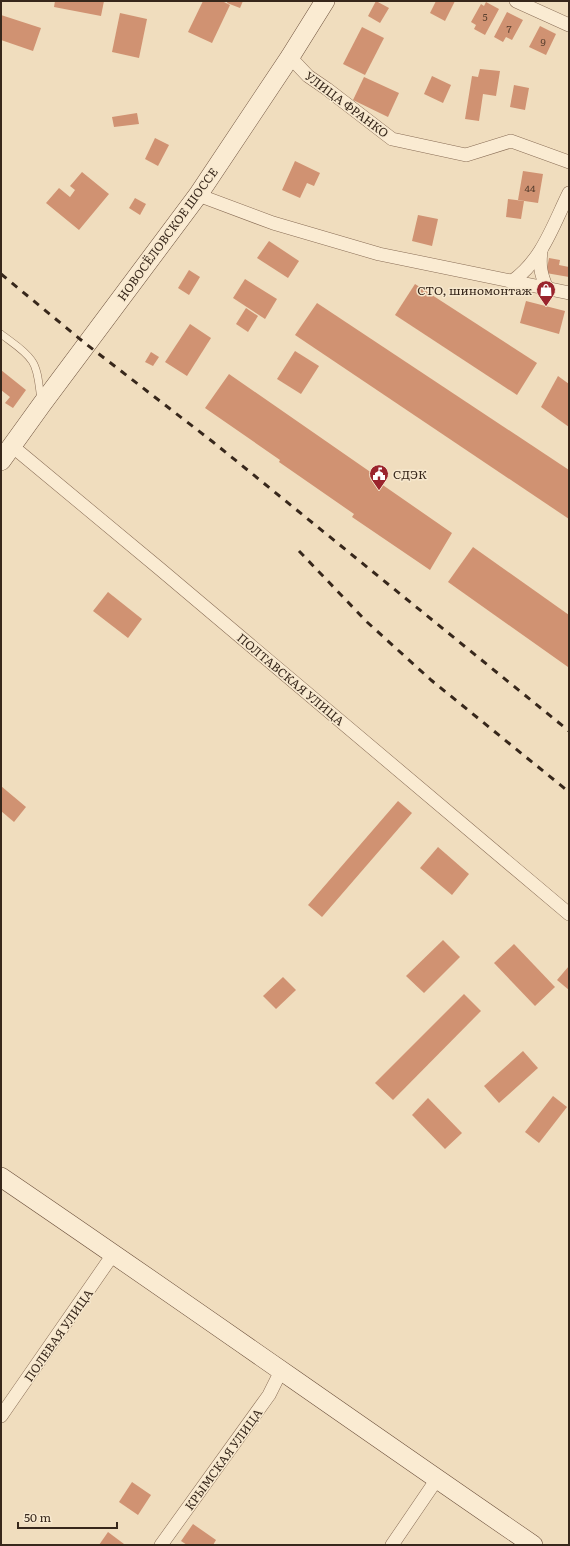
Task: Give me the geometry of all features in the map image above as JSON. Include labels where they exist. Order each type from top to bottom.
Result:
[{"type":"main road","name":"НОВОСЁЛОВСКОЕ ШОССЕ","points":[[1,461],[198,195],[290,57],[325,1]]},
{"type":"main road","points":[[1,1177],[532,1545]]},
{"type":"street","points":[[516,1],[569,25]]},
{"type":"street","name":"УЛИЦА ФРАНКО","points":[[290,57],[308,76],[392,139],[466,155],[511,141],[569,162]]},
{"type":"street","points":[[511,282],[527,269],[541,250],[569,193]]},
{"type":"street","points":[[198,195],[273,223],[379,254],[569,293]]},
{"type":"street","points":[[541,250],[539,265],[547,289]]},
{"type":"street","name":"ПОЛТАВСКАЯ УЛИЦА","points":[[12,446],[569,914]]},
{"type":"street","name":"ПОЛЕВАЯ УЛИЦА","points":[[1,1416],[114,1254]]},
{"type":"street","name":"КРЫМСКАЯ УЛИЦА","points":[[161,1545],[269,1395],[281,1372]]},
{"type":"street","points":[[392,1545],[437,1480]]},
{"type":"lane","points":[[1,334],[32,361],[39,383],[42,404]]},
{"type":"building","points":[[55,1],[104,1],[101,16],[54,7]]},
{"type":"building","points":[[203,1],[222,1],[230,5],[212,43],[188,32]]},
{"type":"building","points":[[228,1],[243,1],[240,8],[227,3]]},
{"type":"building","points":[[376,1],[389,8],[380,23],[368,16]]},
{"type":"building","points":[[436,1],[455,1],[445,21],[430,13]]},
{"type":"building","points":[[486,2],[499,9],[485,35],[474,29],[476,25],[471,22],[481,4],[484,6]]},
{"type":"building","points":[[507,12],[523,20],[512,40],[506,37],[503,42],[494,37]]},
{"type":"building","points":[[120,13],[147,19],[139,58],[112,52]]},
{"type":"building","points":[[1,15],[41,28],[33,51],[1,40]]},
{"type":"building","points":[[540,26],[556,34],[546,55],[529,47]]},
{"type":"building","points":[[362,27],[384,38],[365,75],[343,64]]},
{"type":"building","points":[[480,69],[500,71],[496,96],[483,94],[479,121],[465,119],[472,76],[478,77]]},
{"type":"building","points":[[432,76],[451,85],[443,103],[424,94]]},
{"type":"building","points":[[364,77],[399,93],[388,117],[353,100]]},
{"type":"building","points":[[514,85],[529,88],[525,110],[510,107]]},
{"type":"building","points":[[137,113],[139,124],[114,127],[112,117]]},
{"type":"building","points":[[155,138],[169,145],[158,166],[145,159]]},
{"type":"building","points":[[295,161],[320,173],[314,186],[307,183],[300,198],[282,190]]},
{"type":"building","points":[[523,171],[543,174],[538,203],[518,200]]},
{"type":"building","points":[[82,172],[109,194],[79,230],[46,203],[59,188],[70,197],[75,190],[70,186]]},
{"type":"building","points":[[135,198],[146,204],[140,215],[129,208]]},
{"type":"building","points":[[508,199],[524,201],[521,219],[506,217]]},
{"type":"building","points":[[418,215],[438,219],[432,246],[412,241]]},
{"type":"building","points":[[269,241],[299,261],[288,278],[257,258]]},
{"type":"building","points":[[549,258],[560,260],[559,265],[569,267],[569,277],[546,273]]},
{"type":"building","points":[[189,270],[200,277],[189,295],[178,288]]},
{"type":"building","points":[[245,279],[277,299],[265,319],[233,298]]},
{"type":"building","points":[[415,284],[537,363],[517,395],[395,315]]},
{"type":"building","points":[[526,301],[565,311],[559,334],[520,323]]},
{"type":"building","points":[[317,303],[569,470],[569,519],[295,335]]},
{"type":"building","points":[[246,308],[258,316],[248,332],[236,324]]},
{"type":"building","points":[[190,324],[211,338],[187,376],[165,362]]},
{"type":"building","points":[[295,351],[319,366],[301,394],[277,379]]},
{"type":"building","points":[[151,352],[159,357],[153,366],[145,362]]},
{"type":"building","points":[[1,370],[26,390],[13,408],[5,403],[10,397],[1,390]]},
{"type":"building","points":[[229,374],[379,478],[377,481],[452,533],[430,570],[352,517],[354,514],[205,408]]},
{"type":"building","points":[[558,376],[569,384],[569,427],[541,407]]},
{"type":"building","points":[[473,547],[569,615],[568,667],[448,582]]},
{"type":"building","points":[[108,592],[142,619],[128,638],[93,611]]},
{"type":"building","points":[[1,786],[26,807],[14,822],[1,811]]},
{"type":"building","points":[[398,801],[412,813],[322,917],[308,905]]},
{"type":"building","points":[[438,847],[469,874],[452,895],[420,868]]},
{"type":"building","points":[[443,940],[460,957],[424,993],[406,976]]},
{"type":"building","points":[[514,944],[555,987],[535,1006],[494,963]]},
{"type":"building","points":[[569,966],[569,990],[557,980]]},
{"type":"building","points":[[283,977],[296,990],[276,1009],[263,996]]},
{"type":"building","points":[[464,994],[481,1011],[393,1100],[375,1083]]},
{"type":"building","points":[[523,1051],[538,1068],[499,1103],[484,1086]]},
{"type":"building","points":[[553,1096],[567,1107],[539,1143],[525,1132]]},
{"type":"building","points":[[428,1098],[462,1133],[445,1149],[412,1115]]},
{"type":"building","points":[[132,1482],[151,1495],[138,1515],[119,1502]]},
{"type":"building","points":[[193,1524],[216,1540],[213,1545],[187,1545],[181,1541]]},
{"type":"building","points":[[108,1532],[124,1544],[124,1545],[99,1545]]},
{"type":"railway","points":[[1,274],[86,344],[213,442],[569,731]]},
{"type":"railway","points":[[299,551],[367,622],[431,680],[569,792]]},
{"type":"place","name":"СТО, шиномонтаж","points":[[546,307]]},
{"type":"place","name":"СДЭК","points":[[379,491]]}]
